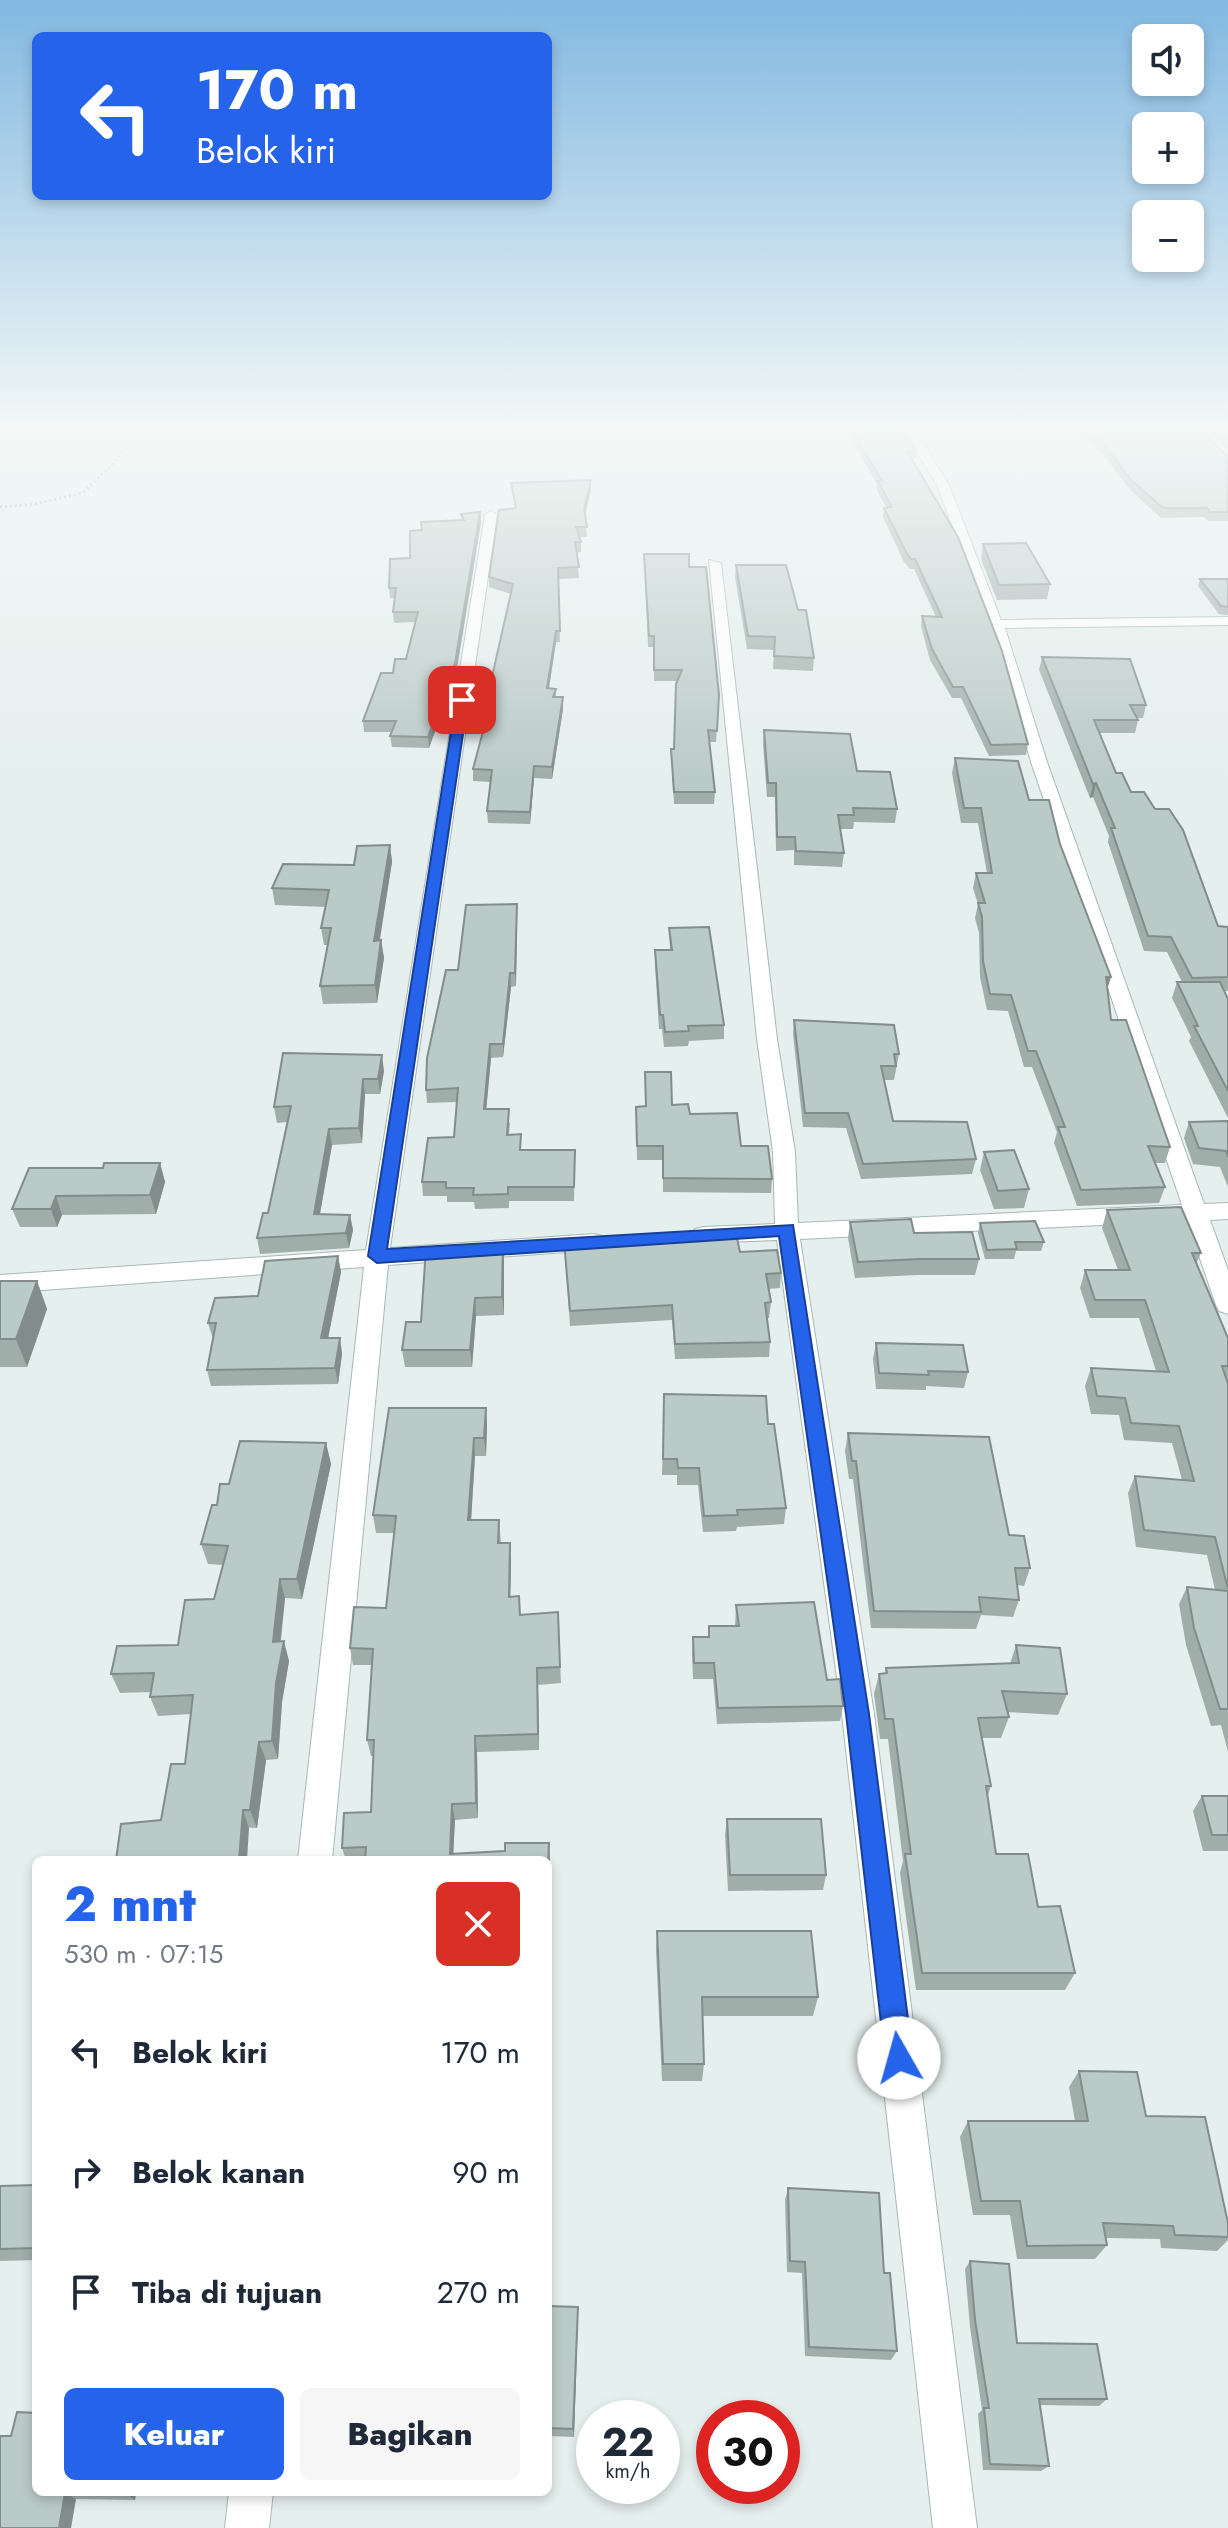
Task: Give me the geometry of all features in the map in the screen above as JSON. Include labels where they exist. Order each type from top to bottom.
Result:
[{"type":"street","points":[[315,1856],[377,1256],[486,545]]},
{"type":"street","points":[[965,545],[1010,661],[1039,762],[1228,1305]]},
{"type":"street","points":[[714,563],[733,710],[767,1039],[784,1152],[787,1229],[858,1714],[955,2528]]},
{"type":"street","points":[[994,624],[1228,621]]},
{"type":"street","points":[[677,1236],[1228,1211]]},
{"type":"street","points":[[0,1284],[613,1241]]},
{"type":"street","points":[[247,2528],[251,2496]]},
{"type":"building","points":[[410,545],[475,545],[455,663],[428,737],[390,736],[396,721],[363,721],[381,673],[393,673],[395,659],[406,659],[418,612],[393,612],[396,588],[389,588],[390,559],[410,558]]},
{"type":"building","points":[[494,545],[575,545],[579,567],[558,568],[560,631],[556,631],[547,688],[556,689],[553,697],[563,697],[552,767],[534,766],[530,812],[487,811],[492,770],[473,769],[494,690],[489,690],[513,584],[489,577]]},
{"type":"building","points":[[902,545],[961,545],[1002,651],[1028,744],[991,745],[963,687],[953,687],[932,649],[922,616],[942,617],[915,559],[911,559]]},
{"type":"building","points":[[983,545],[1027,545],[1050,584],[999,585]]},
{"type":"building","points":[[644,554],[689,554],[689,567],[706,567],[719,695],[717,731],[708,730],[715,792],[674,792],[671,749],[674,749],[676,684],[682,670],[654,670],[654,636],[649,636]]},
{"type":"building","points":[[736,565],[786,565],[798,610],[806,610],[814,658],[774,656],[775,637],[748,636]]},
{"type":"building","points":[[1200,579],[1228,579],[1228,607],[1221,606]]},
{"type":"building","points":[[1042,657],[1130,659],[1146,705],[1130,705],[1138,720],[1094,720],[1116,773],[1122,773],[1131,792],[1144,792],[1155,809],[1169,809],[1183,830],[1218,926],[1228,927],[1228,977],[1192,978],[1171,937],[1148,936],[1111,828],[1115,828],[1096,783],[1093,784]]},
{"type":"building","points":[[764,730],[850,734],[857,771],[890,772],[897,809],[853,808],[854,815],[838,815],[844,853],[796,851],[795,837],[777,837],[776,783],[768,783]]},
{"type":"building","points":[[955,758],[1018,761],[1029,800],[1049,800],[1060,844],[1111,977],[1106,977],[1111,1020],[1126,1020],[1170,1147],[1148,1146],[1165,1187],[1081,1190],[1058,1127],[1065,1127],[1036,1051],[1028,1051],[1011,995],[990,994],[983,961],[982,917],[978,903],[985,903],[976,873],[992,873],[981,808],[964,808]]},
{"type":"building","points":[[390,845],[374,941],[381,940],[375,985],[320,986],[331,928],[321,928],[329,890],[272,888],[283,864],[354,865],[357,846]]},
{"type":"building","points":[[517,904],[515,973],[510,973],[503,1044],[490,1044],[484,1109],[509,1109],[507,1135],[521,1134],[520,1150],[575,1150],[574,1187],[508,1187],[508,1194],[473,1195],[474,1188],[446,1188],[446,1182],[422,1182],[428,1138],[454,1137],[458,1088],[426,1090],[427,1058],[446,970],[458,970],[466,905]]},
{"type":"building","points":[[709,927],[724,1025],[688,1026],[689,1031],[665,1032],[663,1015],[660,1015],[655,950],[672,950],[669,928]]},
{"type":"building","points":[[1177,982],[1220,982],[1228,999],[1228,1091],[1194,1026],[1198,1026]]},
{"type":"building","points":[[794,1020],[894,1025],[899,1054],[894,1054],[896,1066],[881,1066],[893,1121],[967,1122],[976,1159],[863,1164],[848,1113],[805,1113]]},
{"type":"building","points":[[283,1053],[382,1055],[378,1079],[363,1079],[359,1128],[329,1129],[314,1214],[350,1215],[346,1233],[257,1238],[263,1213],[268,1213],[291,1106],[274,1107]]},
{"type":"building","points":[[645,1072],[671,1072],[672,1105],[688,1104],[690,1114],[737,1113],[741,1146],[768,1146],[772,1179],[663,1178],[663,1146],[637,1146],[636,1107],[646,1106]]},
{"type":"building","points":[[1228,1121],[1228,1157],[1226,1151],[1199,1148],[1189,1122]]},
{"type":"building","points":[[1014,1150],[1029,1189],[998,1191],[984,1152]]},
{"type":"building","points":[[104,1163],[160,1163],[150,1195],[56,1196],[51,1209],[12,1209],[29,1168],[103,1168]]},
{"type":"building","points":[[1181,1207],[1201,1253],[1192,1253],[1228,1338],[1228,1366],[1222,1366],[1228,1384],[1228,1589],[1215,1537],[1144,1530],[1135,1476],[1194,1481],[1179,1426],[1131,1423],[1125,1398],[1097,1396],[1091,1368],[1169,1372],[1145,1300],[1095,1300],[1085,1270],[1130,1270],[1107,1210]]},
{"type":"building","points":[[911,1219],[914,1233],[972,1232],[979,1259],[858,1262],[850,1222]]},
{"type":"building","points":[[1035,1221],[1044,1242],[1015,1242],[1017,1249],[987,1250],[980,1223]]},
{"type":"building","points":[[735,1229],[740,1252],[777,1250],[781,1273],[766,1274],[771,1302],[765,1303],[770,1342],[675,1344],[672,1305],[570,1311],[564,1241]]},
{"type":"building","points":[[503,1243],[502,1297],[475,1298],[470,1350],[402,1350],[406,1322],[421,1322],[426,1248]]},
{"type":"building","points":[[338,1256],[321,1338],[340,1338],[335,1368],[207,1370],[216,1323],[208,1323],[215,1298],[258,1296],[265,1261]]},
{"type":"building","points":[[0,1281],[37,1281],[16,1339],[0,1339]]},
{"type":"building","points":[[876,1343],[963,1345],[968,1372],[928,1371],[929,1375],[879,1373]]},
{"type":"building","points":[[664,1394],[766,1396],[768,1424],[774,1424],[786,1508],[737,1510],[738,1515],[704,1516],[699,1468],[678,1468],[677,1459],[663,1459]]},
{"type":"building","points":[[389,1408],[486,1408],[484,1438],[474,1438],[468,1520],[499,1520],[498,1543],[510,1543],[509,1597],[519,1596],[520,1615],[558,1612],[560,1667],[537,1668],[538,1734],[475,1736],[476,1803],[452,1804],[450,1854],[505,1851],[505,1843],[549,1843],[548,1856],[365,1856],[366,1847],[342,1848],[344,1813],[371,1812],[374,1740],[367,1740],[373,1649],[350,1648],[354,1607],[386,1608],[396,1516],[373,1515]]},
{"type":"building","points":[[848,1433],[989,1437],[1009,1535],[1024,1536],[1030,1568],[1015,1568],[1019,1600],[979,1597],[981,1612],[874,1611],[856,1461],[852,1461]]},
{"type":"building","points":[[240,1441],[326,1443],[297,1579],[280,1579],[273,1642],[284,1641],[276,1683],[272,1741],[259,1742],[250,1810],[243,1810],[239,1856],[117,1856],[121,1824],[161,1820],[171,1764],[185,1764],[193,1695],[150,1697],[154,1673],[111,1674],[117,1646],[178,1645],[185,1600],[214,1599],[228,1546],[201,1544],[212,1505],[217,1505],[220,1484],[229,1484]]},
{"type":"building","points":[[1187,1587],[1228,1591],[1228,1709],[1220,1709],[1194,1628]]},
{"type":"building","points":[[814,1602],[827,1680],[840,1679],[843,1706],[718,1708],[714,1663],[694,1663],[693,1637],[709,1637],[709,1626],[739,1626],[736,1605]]},
{"type":"building","points":[[1016,1645],[1060,1648],[1067,1694],[1002,1691],[1009,1717],[978,1718],[991,1786],[986,1786],[996,1854],[1028,1854],[1038,1907],[1060,1906],[1075,1973],[922,1973],[905,1854],[911,1854],[893,1719],[885,1719],[879,1674],[887,1673],[886,1668],[1019,1663]]},
{"type":"building","points":[[1202,1796],[1228,1796],[1228,1835],[1212,1835]]},
{"type":"building","points":[[727,1819],[821,1819],[826,1875],[730,1875]]},
{"type":"building","points":[[657,1931],[811,1931],[818,1997],[702,1997],[704,2064],[663,2064]]},
{"type":"building","points":[[1079,2071],[1137,2072],[1146,2116],[1205,2117],[1228,2223],[1228,2237],[1175,2235],[1173,2226],[1103,2223],[1107,2245],[1027,2246],[1020,2201],[981,2201],[968,2121],[1088,2121]]},
{"type":"building","points":[[32,2185],[32,2248],[0,2249],[0,2186]]},
{"type":"building","points":[[788,2188],[879,2193],[884,2273],[890,2273],[897,2351],[809,2347],[805,2262],[790,2261]]},
{"type":"building","points":[[970,2261],[1009,2264],[1017,2343],[1097,2344],[1107,2399],[1039,2399],[1049,2466],[990,2464],[984,2408],[989,2408],[975,2320]]},
{"type":"building","points":[[552,2306],[578,2307],[573,2429],[552,2428]]},
{"type":"building","points":[[17,2412],[32,2413],[32,2496],[64,2496],[59,2528],[0,2528],[0,2436],[11,2436]]},
{"type":"route","points":[[462,700],[377,1256],[787,1229],[858,1714],[899,2058]]}]
